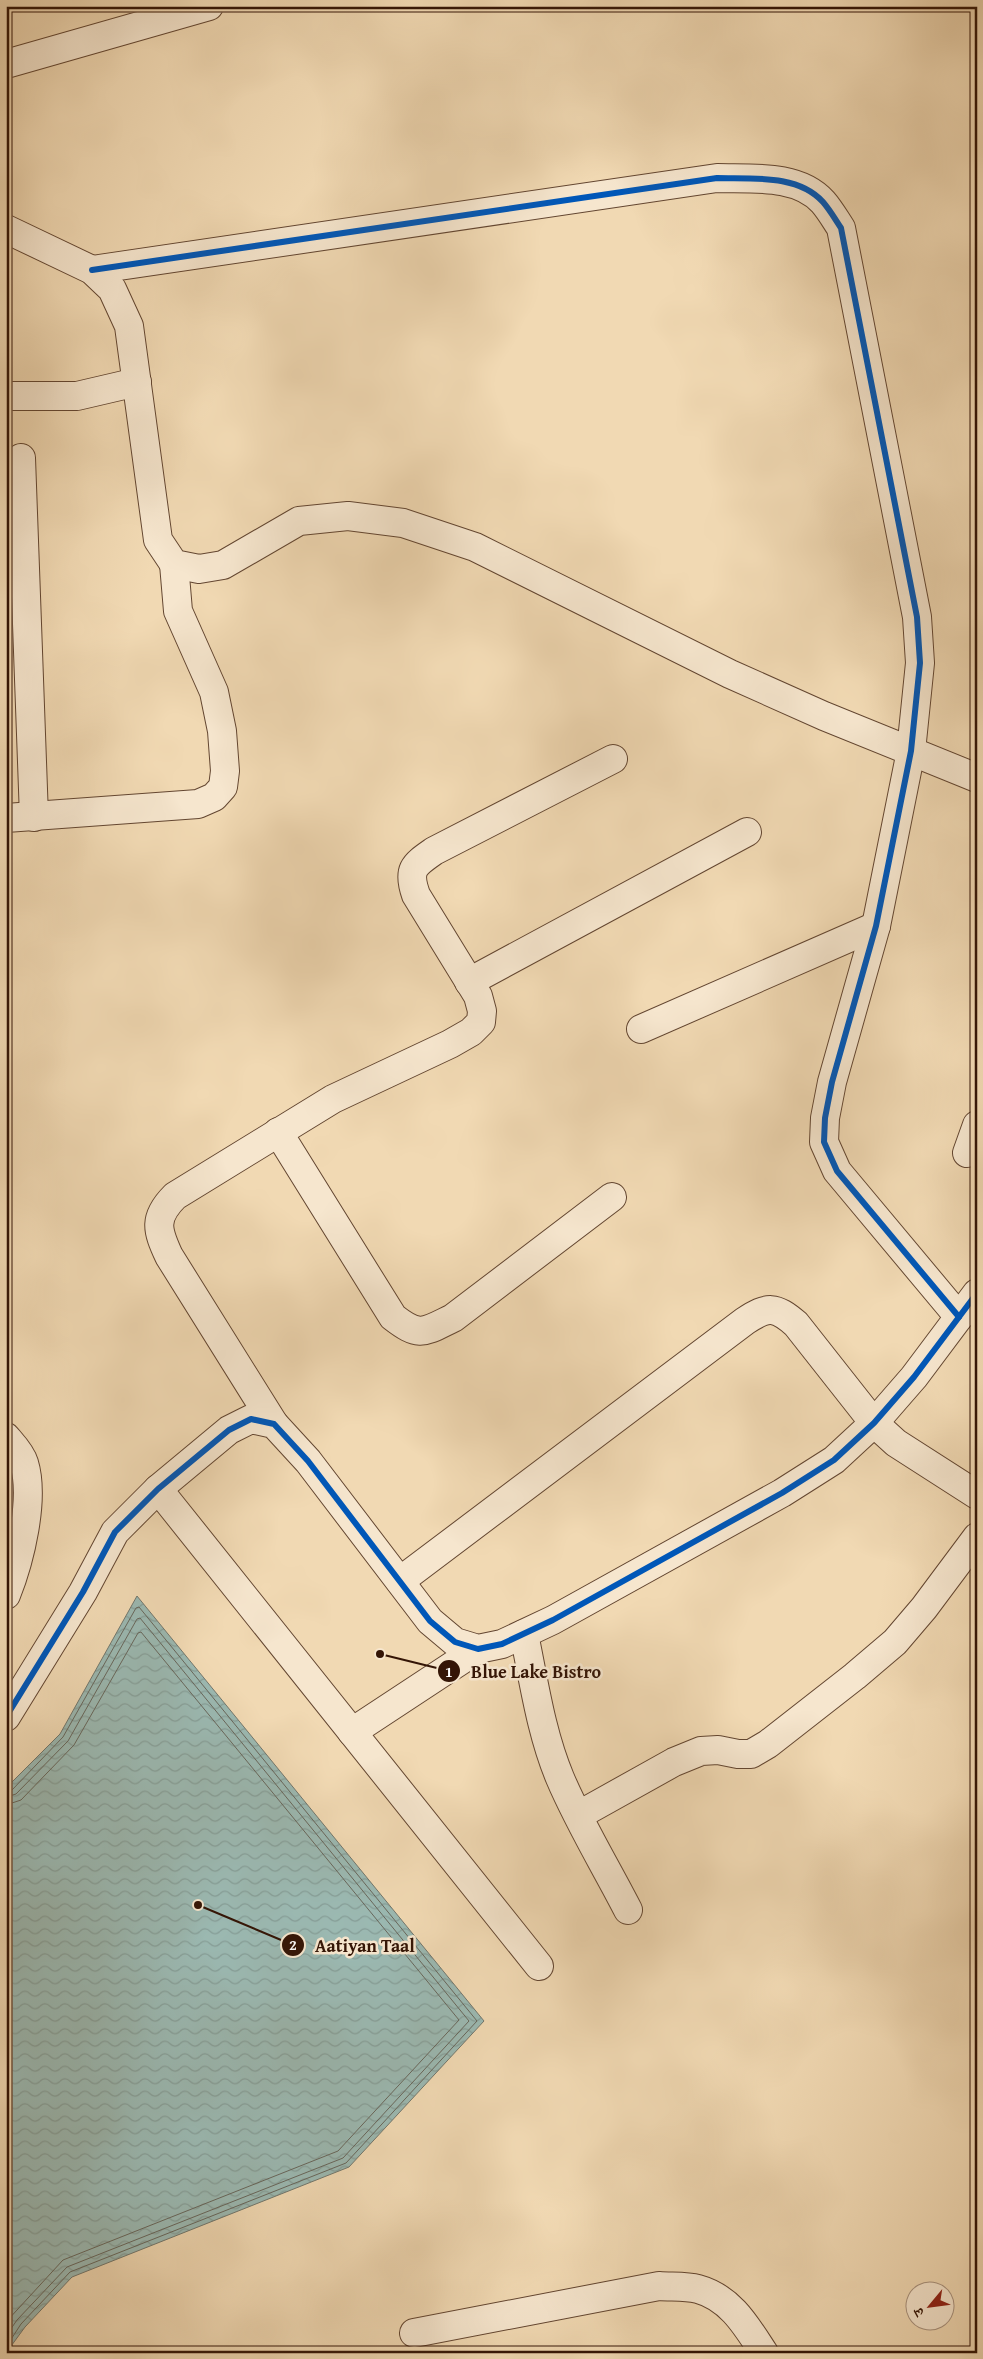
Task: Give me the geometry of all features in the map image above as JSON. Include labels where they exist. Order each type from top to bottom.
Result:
[{"type":"street","points":[[6,64],[209,6]]},
{"type":"street","points":[[92,270],[717,178],[767,179],[798,185],[822,201],[841,228],[917,617],[920,663],[911,751],[876,926],[832,1082],[825,1118],[824,1142],[837,1172],[959,1317]]},
{"type":"street","points":[[6,228],[92,270],[112,289],[129,326],[158,540],[174,564],[178,612],[214,692],[222,731],[225,771],[223,787],[214,797],[198,804],[6,818]]},
{"type":"street","points":[[6,396],[77,396],[136,382]]},
{"type":"street","points":[[21,458],[34,817]]},
{"type":"street","points":[[174,564],[199,569],[223,565],[299,522],[348,516],[403,523],[474,547],[730,674],[824,716],[977,778]]},
{"type":"street","points":[[478,1649],[455,1642],[430,1621],[308,1461],[274,1424],[168,1256],[160,1236],[159,1219],[163,1207],[175,1196],[278,1132],[333,1099],[450,1044],[470,1032],[481,1022],[482,1011],[478,996],[416,895],[411,882],[411,871],[418,862],[434,851],[613,759]]},
{"type":"street","points":[[469,982],[747,832]]},
{"type":"street","points":[[641,1029],[876,926]]},
{"type":"street","points":[[967,1153],[977,1125]]},
{"type":"street","points":[[278,1132],[393,1317],[409,1330],[426,1332],[453,1318],[612,1197]]},
{"type":"street","points":[[352,1732],[478,1649],[502,1644],[553,1620],[782,1493],[834,1460],[874,1423],[914,1377],[977,1293]]},
{"type":"street","points":[[400,1581],[745,1321],[769,1309],[782,1312],[796,1324],[874,1423],[896,1443],[977,1495]]},
{"type":"street","points":[[6,1717],[83,1592],[115,1532],[158,1489],[229,1430],[251,1420],[274,1424]]},
{"type":"street","points":[[6,1437],[23,1461],[27,1482],[24,1536],[6,1595]]},
{"type":"street","points":[[158,1489],[539,1966]]},
{"type":"street","points":[[579,1815],[674,1762],[700,1751],[718,1750],[738,1754],[751,1754],[768,1744],[856,1676],[895,1642],[936,1593],[977,1538]]},
{"type":"street","points":[[524,1634],[551,1754],[560,1779],[628,1910]]},
{"type":"street","points":[[414,2333],[660,2286],[698,2290],[720,2300],[736,2311],[764,2353]]},
{"type":"water","points":[[137,1596],[484,2021],[349,2167],[72,2277],[25,2327],[6,2353],[6,1788],[60,1734]]},
{"type":"cycle path","points":[[92,270],[717,178],[788,182],[813,193],[826,205],[841,228],[917,617],[920,663],[911,751],[876,926],[832,1082],[825,1118],[824,1142],[837,1171],[959,1317]]},
{"type":"cycle path","points":[[6,1717],[83,1592],[115,1532],[158,1489],[229,1430],[251,1419],[274,1424],[308,1461],[430,1621],[455,1642],[478,1649],[502,1644],[553,1620],[782,1493],[834,1460],[874,1423],[914,1377],[977,1293]]},
{"type":"place","name":"Blue Lake Bistro","points":[[380,1654]]},
{"type":"place","name":"Aatiyan Taal","points":[[198,1905]]}]
